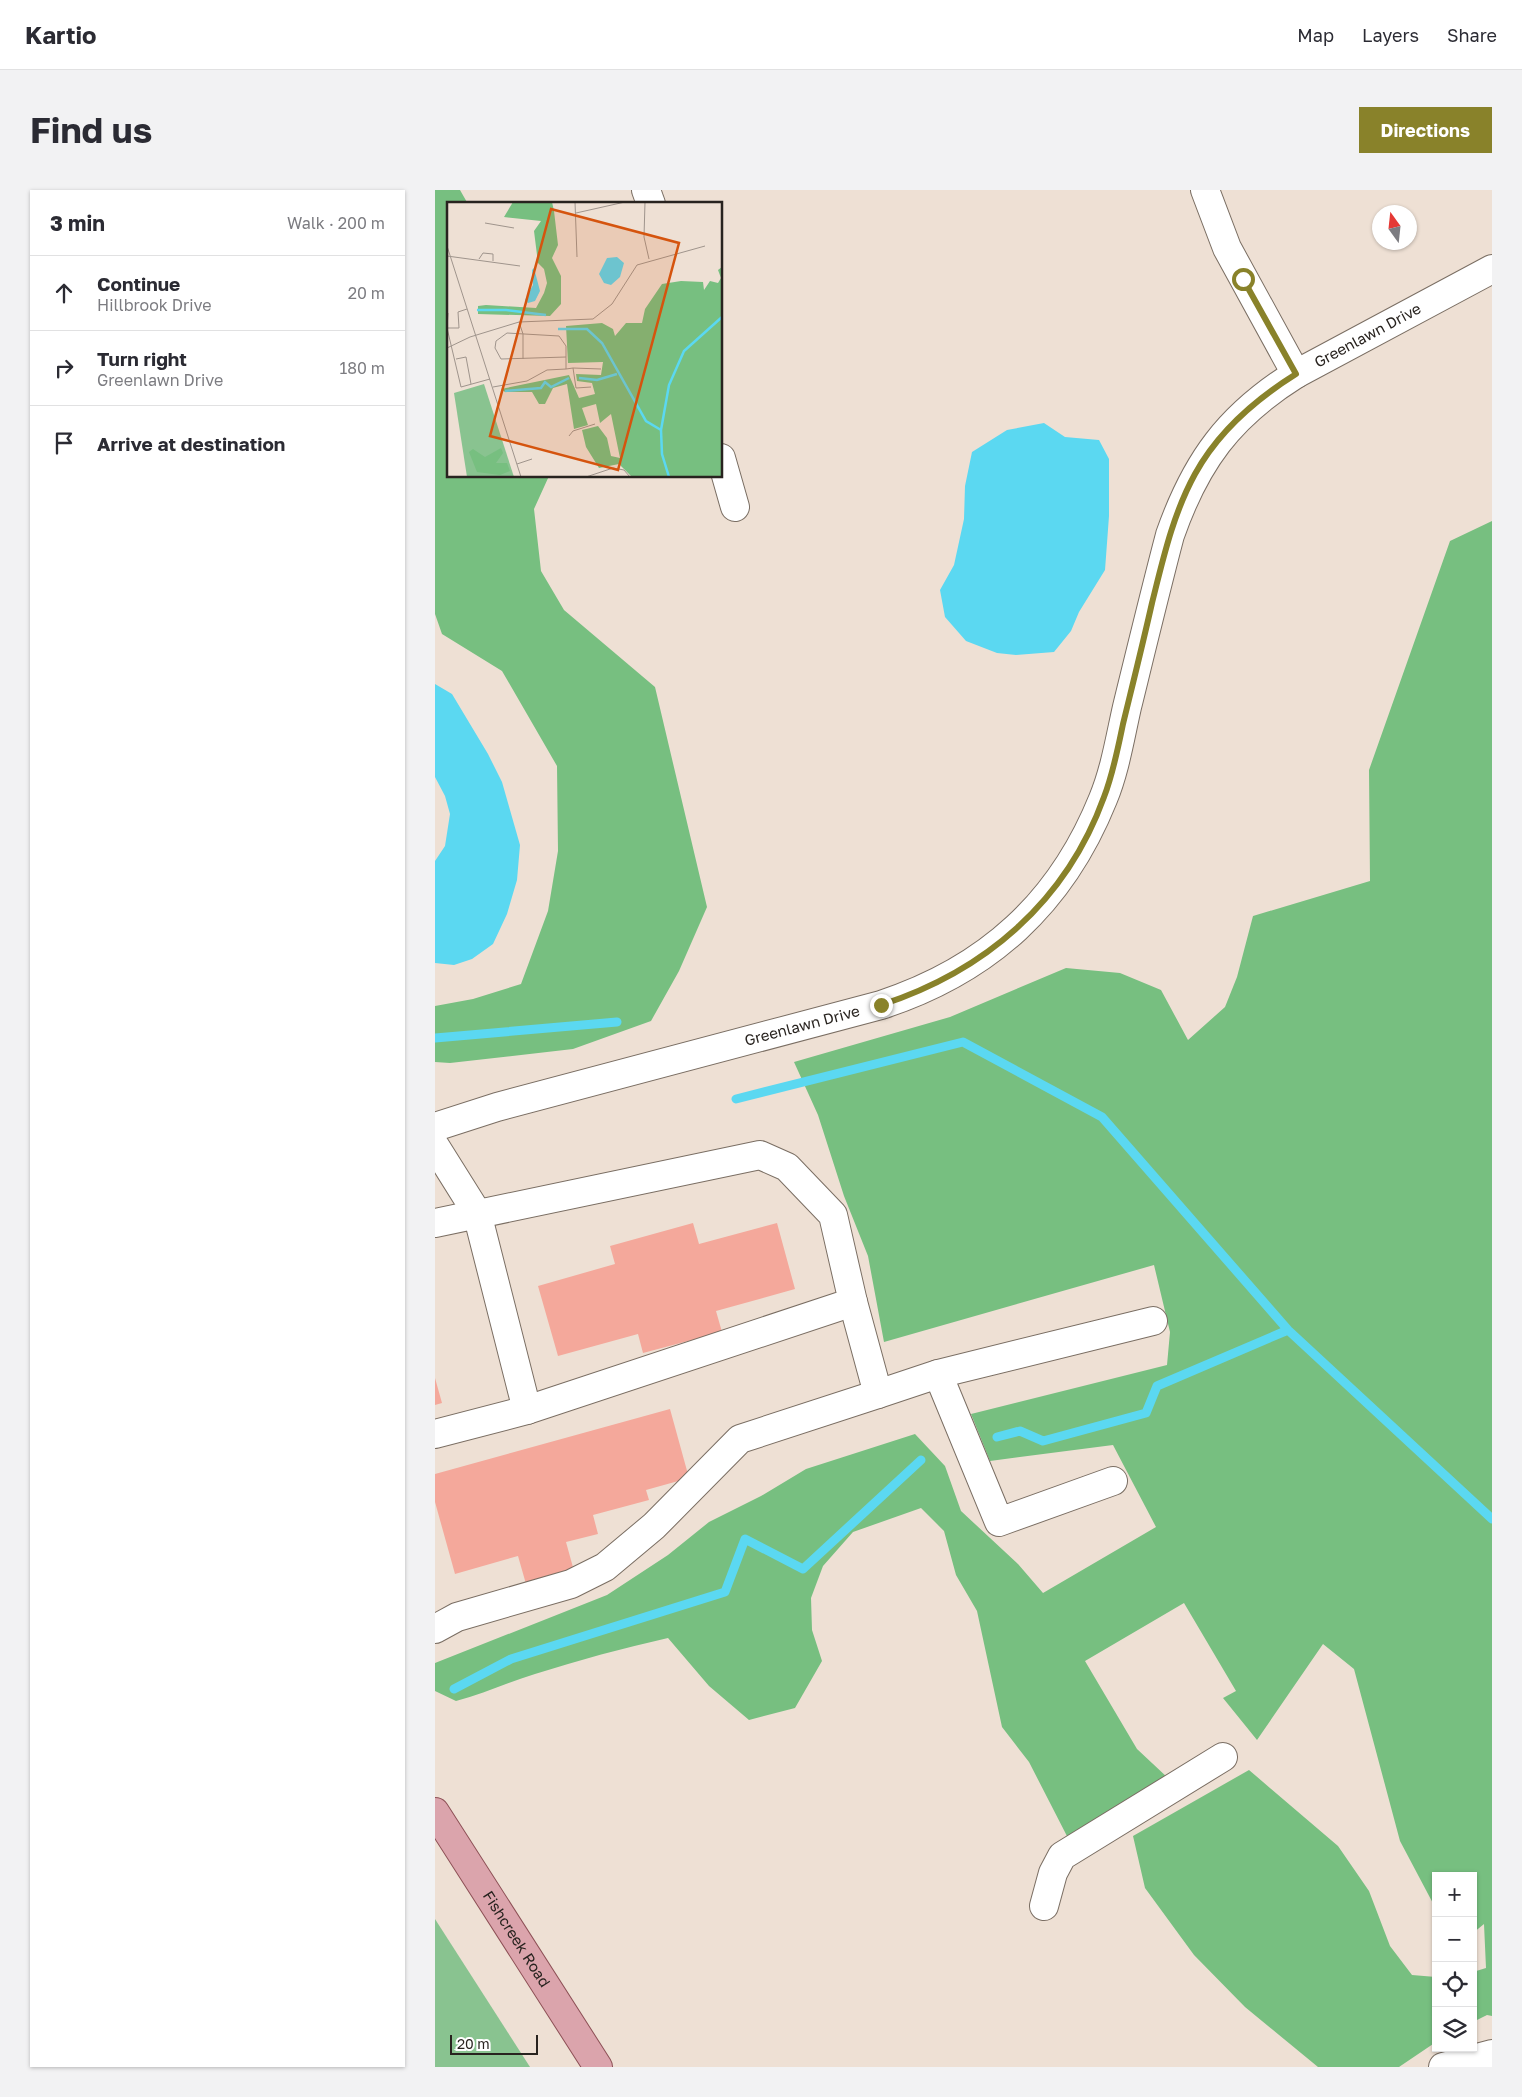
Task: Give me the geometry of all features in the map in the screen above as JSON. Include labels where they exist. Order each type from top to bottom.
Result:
[{"type":"main road","name":"Fishcreek Road","points":[[435,1812],[599,2067]]},
{"type":"street","points":[[646,190],[650,202]]},
{"type":"street","points":[[1205,190],[1227,248],[1296,374]]},
{"type":"street","name":"Greenlawn Drive","points":[[435,1127],[497,1107],[917,993],[954,975],[990,952],[1022,924],[1049,894],[1070,864],[1104,797],[1169,535],[1182,500],[1196,472],[1218,441],[1241,415],[1269,391],[1296,374],[1492,269]]},
{"type":"street","points":[[723,465],[735,507]]},
{"type":"street","points":[[435,1146],[477,1213],[527,1410]]},
{"type":"street","points":[[435,1222],[760,1155],[787,1167],[833,1215],[853,1302],[878,1394]]},
{"type":"street","points":[[435,1434],[527,1410],[853,1302]]},
{"type":"street","points":[[435,1629],[457,1617],[571,1584],[605,1567],[653,1526],[740,1439],[938,1374],[1153,1322]]},
{"type":"street","points":[[938,1374],[999,1522],[1113,1481]]},
{"type":"street","points":[[1044,1906],[1053,1873],[1062,1856],[1223,1757]]},
{"type":"street","points":[[1443,2067],[1447,2064],[1492,2054]]},
{"type":"green space","points":[[435,190],[460,190],[467,202],[447,202],[447,478],[548,478],[534,509],[541,571],[564,610],[655,687],[707,907],[679,971],[651,1021],[573,1049],[450,1063],[435,1062],[435,1006],[473,999],[521,984],[548,911],[558,851],[557,766],[502,671],[442,634],[435,614]]},
{"type":"green space","points":[[1492,521],[1492,2016],[1487,2015],[1477,2020],[1477,1971],[1486,1968],[1484,1924],[1477,1930],[1477,1872],[1432,1872],[1432,1901],[1400,1841],[1354,1669],[1323,1644],[1257,1740],[1223,1698],[1236,1691],[1184,1603],[1085,1661],[1137,1749],[1168,1778],[1069,1840],[1029,1762],[1002,1727],[977,1611],[956,1575],[944,1531],[921,1508],[853,1532],[823,1566],[811,1598],[812,1630],[822,1661],[795,1708],[749,1720],[709,1686],[668,1638],[568,1664],[456,1701],[435,1691],[435,1663],[607,1595],[668,1555],[709,1522],[761,1496],[806,1469],[915,1434],[945,1466],[961,1511],[1018,1564],[1043,1593],[1156,1527],[1113,1445],[990,1461],[971,1414],[1167,1365],[1170,1332],[1154,1265],[884,1342],[868,1256],[844,1196],[818,1115],[794,1062],[950,1017],[1066,968],[1120,973],[1161,990],[1188,1040],[1225,1007],[1237,977],[1253,916],[1370,881],[1369,770],[1450,541]]},
{"type":"green space","points":[[1249,1770],[1338,1846],[1369,1891],[1390,1946],[1412,1975],[1432,1977],[1432,2045],[1399,2067],[1318,2067],[1245,2007],[1194,1955],[1145,1888],[1133,1836]]},
{"type":"green space","points":[[435,1919],[530,2067],[435,2067]]},
{"type":"water","points":[[1044,423],[1065,437],[1099,440],[1109,459],[1109,516],[1105,570],[1079,612],[1071,631],[1054,652],[1016,655],[997,653],[966,641],[945,617],[940,590],[954,565],[964,519],[965,486],[972,452],[1007,430]]},
{"type":"water","points":[[435,684],[452,694],[488,754],[502,782],[520,845],[517,880],[507,914],[493,944],[472,959],[454,965],[435,963],[435,861],[445,846],[450,814],[445,796],[435,777]]},
{"type":"building","points":[[693,1223],[699,1244],[777,1223],[795,1289],[716,1311],[722,1332],[643,1353],[638,1334],[558,1356],[538,1286],[615,1264],[610,1246]]},
{"type":"building","points":[[435,1378],[442,1403],[435,1405]]},
{"type":"building","points":[[670,1409],[689,1478],[646,1490],[649,1500],[593,1515],[598,1534],[566,1542],[574,1571],[526,1584],[518,1556],[455,1574],[435,1502],[435,1474]]},
{"type":"waterway","points":[[435,1038],[617,1022]]},
{"type":"waterway","points":[[736,1099],[963,1042],[1102,1117],[1288,1330],[1492,1519]]},
{"type":"waterway","points":[[997,1437],[1020,1431],[1043,1441],[1146,1413],[1157,1386],[1288,1330]]},
{"type":"waterway","points":[[454,1689],[511,1659],[725,1592],[745,1539],[803,1569],[921,1460]]},
{"type":"route","points":[[881,1005],[917,993],[954,975],[990,952],[1022,924],[1049,894],[1070,864],[1088,832],[1104,797],[1115,761],[1169,535],[1182,500],[1196,472],[1218,441],[1241,415],[1269,391],[1296,374],[1243,279]]}]
